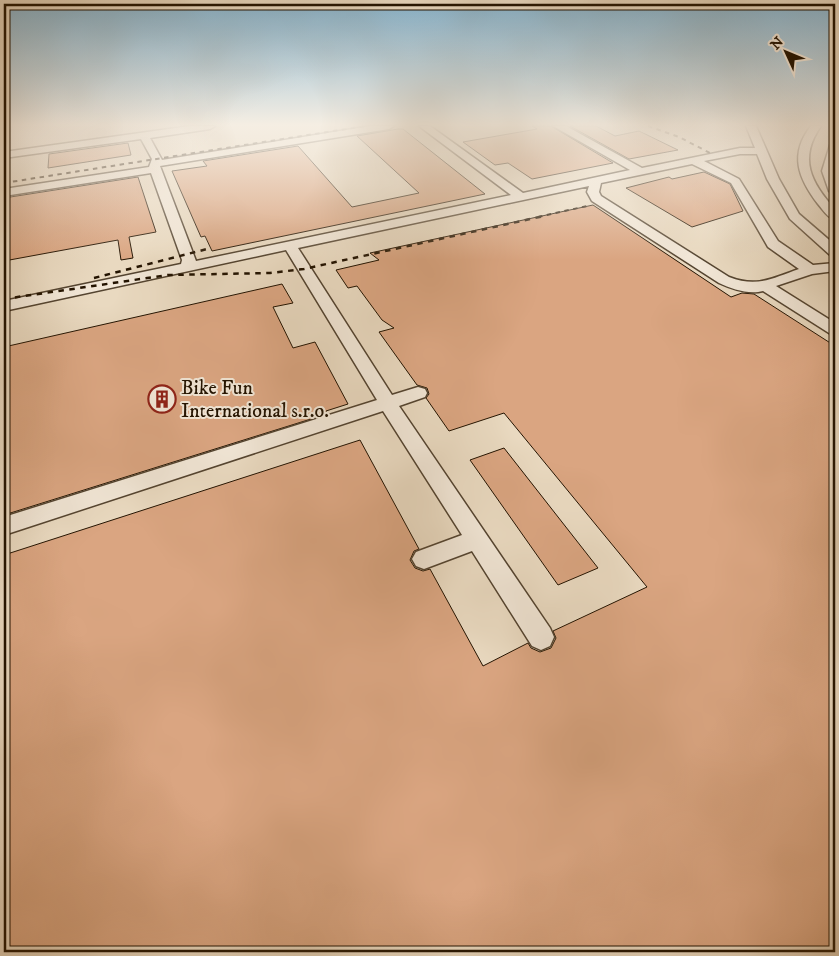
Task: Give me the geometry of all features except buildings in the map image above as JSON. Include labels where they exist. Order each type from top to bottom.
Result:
[{"type":"street","points":[[4,193],[129,171]]},
{"type":"street","points":[[157,171],[189,260],[188,268]]},
{"type":"street","points":[[486,171],[521,196]]},
{"type":"street","points":[[4,306],[640,171]]},
{"type":"street","points":[[714,171],[735,181],[772,244],[835,281]]},
{"type":"street","points":[[770,171],[794,216],[835,252]]},
{"type":"street","points":[[805,171],[810,185],[835,216]]},
{"type":"street","points":[[817,171],[824,186],[835,202]]},
{"type":"street","points":[[828,171],[835,191]]},
{"type":"street","points":[[596,180],[593,192],[596,198]]},
{"type":"street","points":[[558,189],[596,198],[724,280],[736,285],[757,288],[815,270],[835,267]]},
{"type":"street","points":[[290,246],[388,403],[541,637]]},
{"type":"street","points":[[765,286],[835,330]]},
{"type":"street","points":[[4,526],[418,393]]},
{"type":"street","points":[[424,559],[478,539]]},
{"type":"railway","points":[[4,183],[82,171]]},
{"type":"railway","points":[[538,217],[587,206]]},
{"type":"railway","points":[[4,299],[168,275],[270,273],[304,269],[544,216]]},
{"type":"railway","points":[[94,278],[211,248]]},
{"type":"place","name":"Bike Fun International s.r.o.","points":[[162,399]]}]
